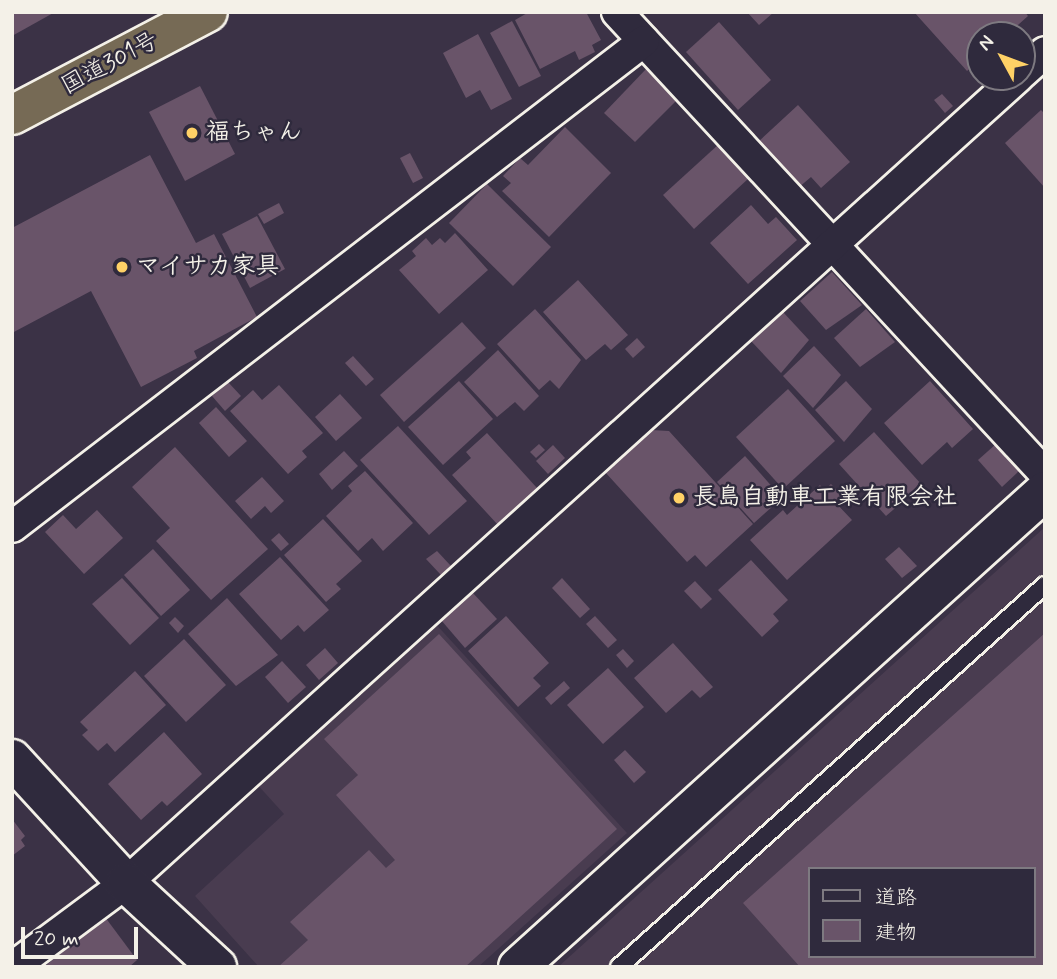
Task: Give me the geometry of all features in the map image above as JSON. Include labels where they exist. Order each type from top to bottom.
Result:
[{"type":"highway","name":"国道301号","points":[[12,116],[208,12]]},
{"type":"street","points":[[617,12],[1045,474]]},
{"type":"street","points":[[12,527],[644,41]]},
{"type":"street","points":[[13,967],[126,883],[1001,91]]},
{"type":"street","points":[[518,967],[1045,491]]},
{"type":"street","points":[[12,759],[126,883],[217,967]]},
{"type":"lane","points":[[619,967],[1045,585]]},
{"type":"shaded area","points":[[1045,527],[1045,967],[558,967]]},
{"type":"shaded area","points":[[433,621],[627,833],[478,967],[259,967],[195,896],[284,814],[255,782]]},
{"type":"building","points":[[12,12],[55,12],[12,36]]},
{"type":"building","points":[[529,12],[586,12],[601,40],[592,45],[595,52],[579,60],[575,51],[540,69],[515,20]]},
{"type":"building","points":[[747,12],[774,12],[759,25]]},
{"type":"building","points":[[914,12],[1025,12],[1028,16],[1022,21],[966,21],[966,70]]},
{"type":"building","points":[[512,21],[541,76],[519,87],[490,33]]},
{"type":"building","points":[[719,22],[771,80],[738,110],[686,52]]},
{"type":"building","points":[[478,34],[512,99],[491,110],[480,90],[466,98],[443,53]]},
{"type":"building","points":[[648,67],[679,98],[635,142],[604,113]]},
{"type":"building","name":"福ちゃん","points":[[200,86],[235,154],[185,181],[149,112]]},
{"type":"building","points":[[942,94],[953,106],[945,113],[934,100]]},
{"type":"building","points":[[798,105],[850,162],[821,188],[811,177],[798,188],[757,143]]},
{"type":"building","points":[[1041,110],[1045,114],[1045,188],[1005,143]]},
{"type":"building","points":[[565,127],[611,173],[549,237],[502,191],[511,183],[503,176],[520,158],[528,165]]},
{"type":"building","points":[[719,144],[749,178],[694,229],[663,195]]},
{"type":"building","points":[[410,153],[423,178],[413,183],[400,158]]},
{"type":"building","name":"マイサカ家具","points":[[150,155],[196,243],[214,234],[257,317],[194,351],[197,358],[141,387],[91,291],[12,333],[12,228]]},
{"type":"building","points":[[487,184],[551,247],[513,286],[449,223]]},
{"type":"building","points":[[279,203],[284,213],[264,224],[258,214]]},
{"type":"building","points":[[751,205],[768,224],[776,217],[797,240],[748,284],[710,243]]},
{"type":"building","points":[[257,216],[285,269],[250,288],[222,234]]},
{"type":"building","points":[[455,233],[488,270],[439,314],[399,270],[416,256],[412,251],[426,238],[432,245],[440,238],[445,243]]},
{"type":"building","points":[[832,272],[862,305],[826,330],[800,301]]},
{"type":"building","points":[[578,280],[628,335],[611,350],[605,344],[586,360],[543,312]]},
{"type":"building","points":[[535,309],[581,360],[559,389],[550,380],[539,390],[497,344]]},
{"type":"building","points":[[866,309],[895,342],[860,367],[834,338]]},
{"type":"building","points":[[783,312],[809,340],[781,373],[751,341]]},
{"type":"building","points":[[462,322],[486,348],[404,422],[380,395]]},
{"type":"building","points":[[637,338],[645,347],[633,358],[625,349]]},
{"type":"building","points":[[814,346],[841,375],[813,408],[783,376]]},
{"type":"building","points":[[498,350],[539,396],[524,411],[515,402],[497,417],[464,382]]},
{"type":"building","points":[[353,356],[374,379],[366,386],[345,363]]},
{"type":"building","points":[[459,381],[493,419],[443,465],[408,427]]},
{"type":"building","points":[[846,381],[872,409],[844,442],[815,410]]},
{"type":"building","points":[[930,381],[973,429],[952,448],[947,442],[922,465],[884,423]]},
{"type":"building","points":[[228,382],[241,396],[225,411],[212,396]]},
{"type":"building","points":[[279,385],[323,433],[302,451],[307,457],[288,474],[230,411],[253,390],[262,400]]},
{"type":"building","points":[[788,389],[835,441],[783,489],[736,437]]},
{"type":"building","points":[[340,394],[362,418],[336,441],[315,417]]},
{"type":"building","points":[[216,407],[247,441],[229,457],[199,423]]},
{"type":"building","points":[[398,426],[467,501],[429,535],[360,460]]},
{"type":"building","name":"長島自動車工業有限会社","points":[[651,430],[669,431],[753,524],[706,567],[695,555],[687,562],[605,472]]},
{"type":"building","points":[[874,432],[922,485],[886,516],[839,464]]},
{"type":"building","points":[[487,433],[537,488],[498,525],[452,475],[471,458],[466,452]]},
{"type":"building","points":[[539,444],[545,450],[536,458],[530,452]]},
{"type":"building","points":[[996,444],[1020,470],[1002,487],[978,460]]},
{"type":"building","points":[[553,445],[565,458],[548,474],[536,461]]},
{"type":"building","points":[[175,447],[268,549],[211,600],[156,541],[170,528],[132,487]]},
{"type":"building","points":[[344,451],[358,466],[332,490],[319,474]]},
{"type":"building","points":[[745,456],[782,498],[754,523],[717,482]]},
{"type":"building","points":[[365,471],[413,523],[383,551],[372,538],[358,551],[326,516],[352,491],[348,486]]},
{"type":"building","points":[[262,477],[284,501],[271,513],[265,506],[251,519],[235,501]]},
{"type":"building","points":[[831,484],[842,496],[835,502],[852,520],[787,580],[750,540],[783,510],[787,515],[820,485],[824,490]]},
{"type":"building","points":[[851,490],[860,498],[853,504],[846,496]]},
{"type":"building","points":[[97,510],[123,538],[84,574],[45,532],[63,515],[76,529]]},
{"type":"building","points":[[323,519],[362,561],[336,584],[341,589],[326,602],[284,555]]},
{"type":"building","points":[[279,533],[289,544],[281,551],[271,540]]},
{"type":"building","points":[[899,547],[917,566],[902,578],[885,559]]},
{"type":"building","points":[[153,549],[190,590],[161,616],[124,575]]},
{"type":"building","points":[[437,551],[451,566],[441,575],[426,559]]},
{"type":"building","points":[[280,557],[329,610],[304,632],[298,625],[281,640],[239,594]]},
{"type":"building","points":[[751,560],[788,600],[773,614],[779,621],[762,637],[718,590]]},
{"type":"building","points":[[122,578],[159,618],[130,645],[92,604]]},
{"type":"building","points":[[562,578],[590,609],[580,618],[552,588]]},
{"type":"building","points":[[695,581],[712,599],[701,609],[684,591]]},
{"type":"building","points":[[472,592],[497,619],[465,648],[441,620]]},
{"type":"building","points":[[227,598],[278,655],[236,686],[188,634]]},
{"type":"building","points":[[506,616],[549,663],[533,678],[541,686],[518,707],[468,651]]},
{"type":"building","points":[[595,616],[617,640],[608,648],[586,624]]},
{"type":"building","points":[[175,617],[184,626],[178,633],[169,623]]},
{"type":"building","points":[[1045,633],[1045,967],[800,967],[743,903]]},
{"type":"building","points":[[439,634],[617,829],[465,967],[278,967],[308,940],[290,922],[369,850],[386,868],[395,860],[336,795],[358,775],[324,739]]},
{"type":"building","points":[[184,639],[226,685],[186,722],[144,676]]},
{"type":"building","points":[[673,643],[713,687],[700,698],[692,690],[666,713],[634,678]]},
{"type":"building","points":[[325,648],[338,663],[319,680],[306,665]]},
{"type":"building","points":[[623,649],[634,661],[627,668],[616,655]]},
{"type":"building","points":[[282,661],[306,687],[288,703],[265,677]]},
{"type":"building","points":[[608,668],[644,707],[603,744],[567,705]]},
{"type":"building","points":[[135,671],[166,705],[115,752],[107,743],[98,751],[82,735],[88,730],[80,722]]},
{"type":"building","points":[[564,681],[570,688],[551,705],[545,698]]},
{"type":"building","points":[[164,732],[202,774],[167,806],[162,801],[141,820],[108,784]]},
{"type":"building","points":[[625,750],[646,772],[634,783],[614,760]]},
{"type":"building","points":[[12,819],[25,836],[21,840],[25,846],[12,856]]},
{"type":"building","points":[[105,917],[137,960],[129,967],[44,967]]},
{"type":"place","name":"福ちゃん","points":[[192,133]]},
{"type":"place","name":"マイサカ家具","points":[[122,267]]},
{"type":"place","name":"長島自動車工業有限会社","points":[[679,498]]}]
